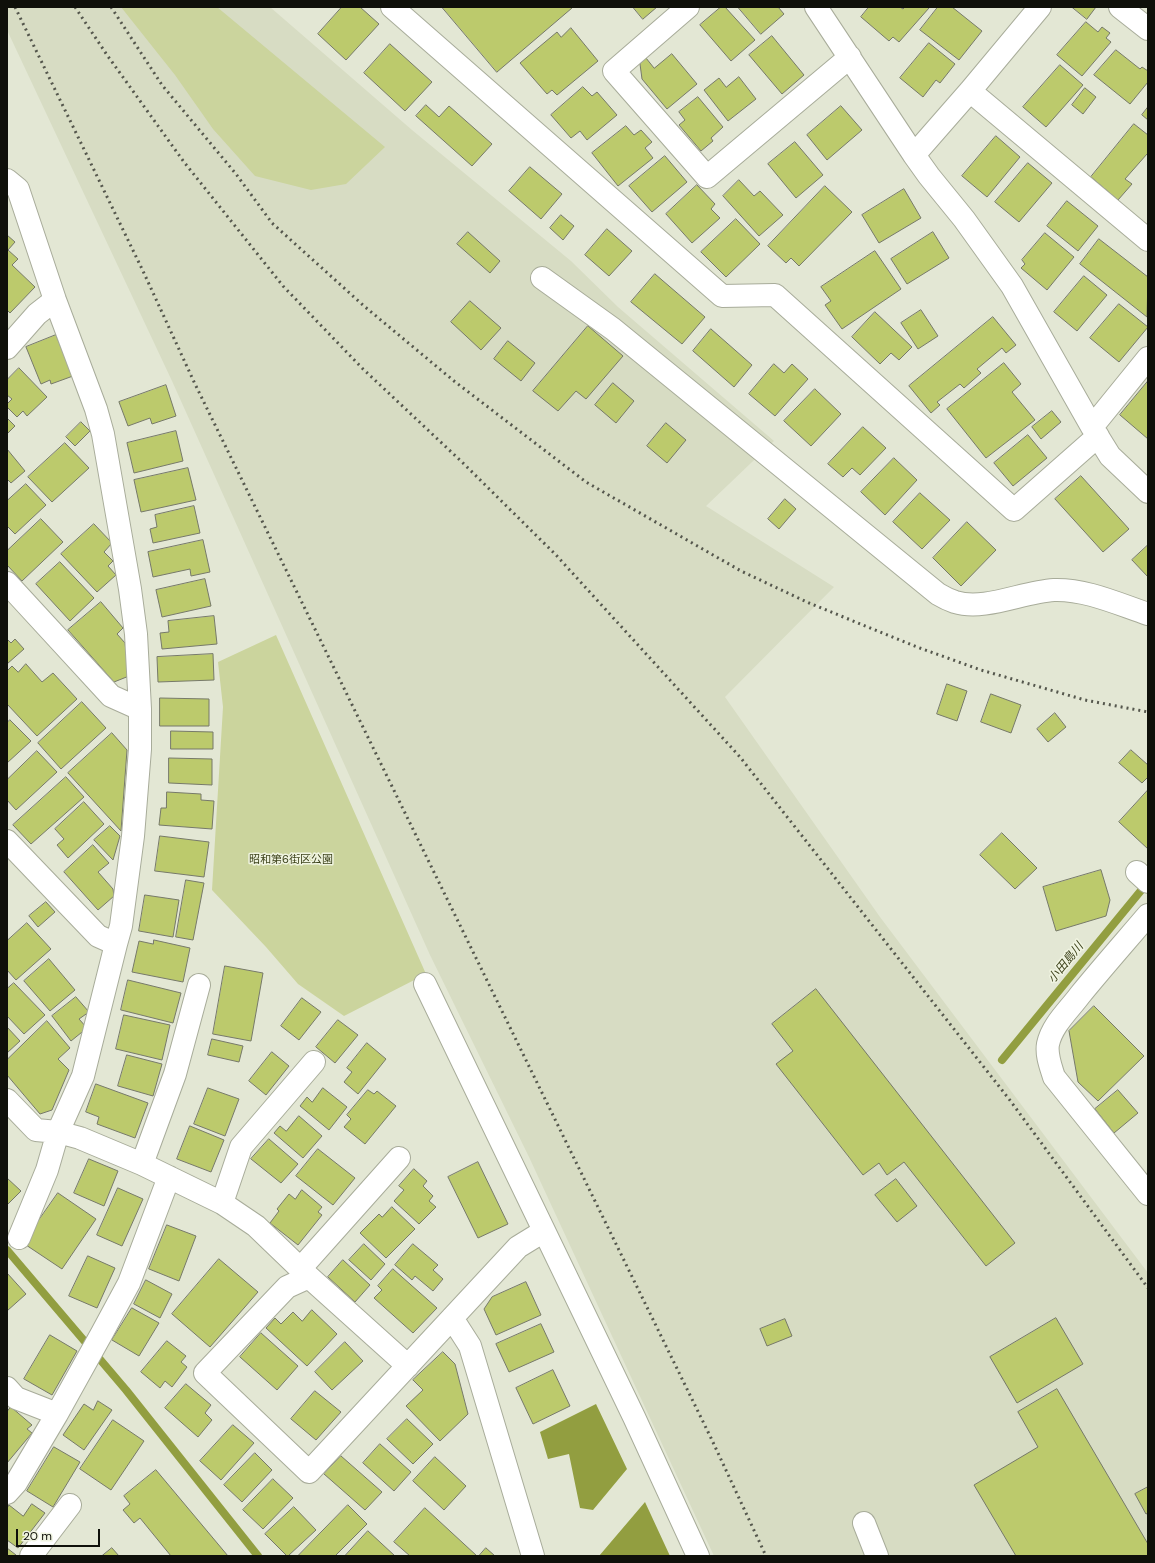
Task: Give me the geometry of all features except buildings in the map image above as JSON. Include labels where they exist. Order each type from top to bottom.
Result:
[{"type":"street","points":[[392,7],[722,296],[775,295],[1014,510],[1095,431],[1148,358]]},
{"type":"street","points":[[688,7],[614,71],[707,177],[850,57]]},
{"type":"street","points":[[816,7],[914,155],[964,219],[1012,286],[1110,456],[1148,492]]},
{"type":"street","points":[[914,155],[1040,7]]},
{"type":"street","points":[[1120,7],[1148,29]]},
{"type":"street","points":[[970,91],[1148,240]]},
{"type":"street","points":[[7,180],[18,189],[55,300],[96,409],[103,434],[130,589],[136,642],[140,709],[140,749],[133,836],[116,944],[83,1076],[58,1132],[47,1170],[19,1238]]},
{"type":"street","points":[[542,278],[613,329],[938,594],[955,602],[983,604],[1038,592],[1054,590],[1071,591],[1090,595],[1148,614]]},
{"type":"street","points":[[7,348],[37,314],[55,300]]},
{"type":"street","points":[[7,583],[112,696],[140,709]]},
{"type":"street","points":[[7,841],[98,936],[116,944]]},
{"type":"street","points":[[1148,915],[1102,968],[1057,1025],[1048,1045],[1048,1053],[1054,1077],[1148,1194]]},
{"type":"street","points":[[425,984],[634,1417],[698,1556]]},
{"type":"street","points":[[142,1164],[175,1074],[200,985]]},
{"type":"street","points":[[222,1203],[241,1147],[314,1062]]},
{"type":"street","points":[[7,1100],[36,1130],[58,1132],[80,1138],[142,1164],[222,1203],[256,1226],[304,1273],[408,1366]]},
{"type":"street","points":[[399,1158],[304,1273],[287,1287],[206,1373],[309,1472],[518,1247],[544,1230]]},
{"type":"street","points":[[7,1494],[16,1483],[57,1414],[129,1283],[169,1178]]},
{"type":"street","points":[[452,1318],[470,1346],[534,1556]]},
{"type":"street","points":[[7,1388],[16,1398],[57,1414]]},
{"type":"street","points":[[31,1556],[70,1505]]},
{"type":"street","points":[[864,1524],[877,1556]]},
{"type":"shaded area","points":[[7,7],[270,7],[412,130],[571,261],[618,307],[774,441],[706,506],[834,587],[725,697],[880,917],[1148,1273],[1148,1556],[714,1556],[529,1157],[430,955],[172,381],[7,30]]},
{"type":"shaded area","points":[[596,1404],[627,1469],[593,1510],[580,1508],[569,1454],[548,1459],[540,1432]]},
{"type":"shaded area","points":[[645,1502],[670,1556],[599,1556]]},
{"type":"green space","points":[[121,7],[217,7],[385,147],[346,184],[311,190],[255,176],[213,129],[175,75]]},
{"type":"green space","name":"昭和第6街区公園","points":[[276,635],[426,974],[344,1016],[298,984],[266,947],[212,890],[223,707],[218,662]]},
{"type":"waterway","name":"小田島川","points":[[1002,1060],[1148,882]]},
{"type":"waterway","points":[[7,1250],[126,1390],[258,1556]]},
{"type":"railway","points":[[15,7],[143,271],[195,384],[711,1438],[766,1556]]},
{"type":"railway","points":[[75,7],[107,55],[184,162],[283,286],[362,368],[463,463],[556,555],[740,757],[1009,1099],[1148,1288]]},
{"type":"railway","points":[[111,7],[162,85],[236,174],[272,223],[364,306],[454,381],[586,482],[741,571],[809,603],[917,647],[981,670],[1085,700],[1148,712]]}]
